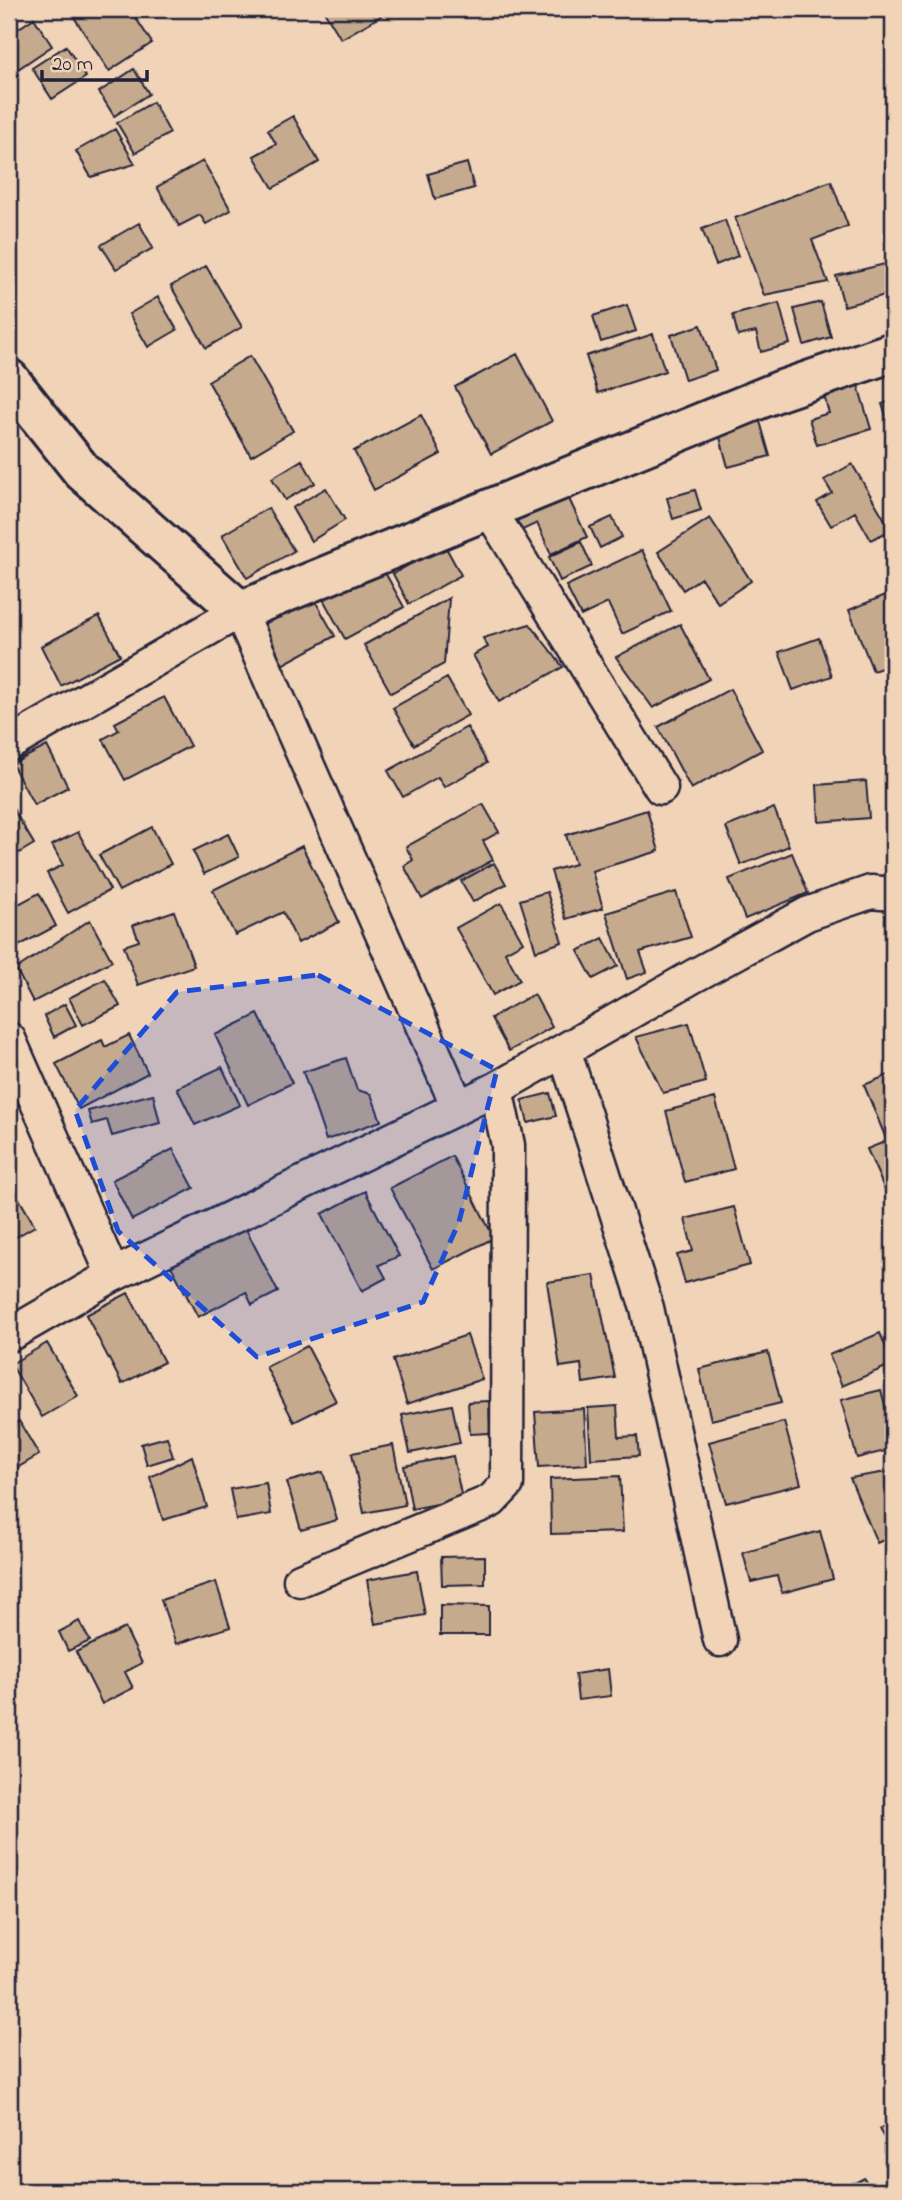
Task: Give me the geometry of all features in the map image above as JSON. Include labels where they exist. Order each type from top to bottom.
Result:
[{"type":"street","points":[[9,744],[240,611],[779,391],[893,352]]},
{"type":"street","points":[[9,379],[82,471],[240,611],[458,1107]]},
{"type":"street","points":[[489,509],[661,788]]},
{"type":"street","points":[[9,1335],[113,1275],[496,1089],[692,976],[807,914],[871,892],[893,894]]},
{"type":"street","points":[[9,1039],[113,1275]]},
{"type":"street","points":[[564,1050],[647,1308],[720,1640]]},
{"type":"street","points":[[300,1580],[491,1501],[507,1484],[508,1145],[496,1089]]},
{"type":"highlighted area","points":[[318,975],[497,1070],[459,1222],[423,1302],[257,1357],[118,1231],[75,1110],[177,992]]},
{"type":"building","points":[[80,9],[130,9],[152,43],[109,71],[72,14]]},
{"type":"building","points":[[323,9],[376,9],[381,16],[341,39]]},
{"type":"building","points":[[34,18],[52,46],[9,75],[9,35]]},
{"type":"building","points":[[66,46],[86,77],[52,99],[32,68]]},
{"type":"building","points":[[134,69],[149,94],[114,116],[99,92]]},
{"type":"building","points":[[153,102],[170,133],[135,153],[117,123]]},
{"type":"building","points":[[293,116],[319,162],[273,188],[254,156],[276,144],[268,130]]},
{"type":"building","points":[[115,129],[135,164],[91,177],[76,151]]},
{"type":"building","points":[[203,161],[231,210],[206,224],[200,215],[179,226],[157,187]]},
{"type":"building","points":[[467,163],[474,188],[435,199],[428,174]]},
{"type":"building","points":[[831,181],[848,226],[812,240],[828,282],[764,295],[735,218]]},
{"type":"building","points":[[725,220],[738,256],[716,265],[702,229]]},
{"type":"building","points":[[139,223],[153,248],[116,269],[101,245]]},
{"type":"building","points":[[893,262],[893,293],[844,306],[836,276]]},
{"type":"building","points":[[206,266],[242,327],[206,348],[171,286]]},
{"type":"building","points":[[158,297],[177,330],[148,347],[129,314]]},
{"type":"building","points":[[821,302],[831,337],[804,345],[794,309]]},
{"type":"building","points":[[779,303],[790,344],[761,352],[756,332],[738,336],[733,315]]},
{"type":"building","points":[[627,305],[636,331],[601,342],[593,316]]},
{"type":"building","points":[[701,325],[716,370],[685,380],[671,335]]},
{"type":"building","points":[[653,334],[665,371],[598,393],[586,356]]},
{"type":"building","points":[[517,354],[552,421],[491,454],[455,387]]},
{"type":"building","points":[[250,356],[293,431],[251,456],[208,381]]},
{"type":"building","points":[[854,372],[871,429],[817,445],[809,419],[829,413],[820,382]]},
{"type":"building","points":[[893,400],[893,435],[882,404]]},
{"type":"building","points":[[421,415],[441,454],[374,490],[354,451]]},
{"type":"building","points":[[759,418],[770,456],[728,467],[718,430]]},
{"type":"building","points":[[302,460],[315,483],[285,500],[272,478]]},
{"type":"building","points":[[852,464],[891,530],[871,540],[855,512],[831,526],[817,502],[832,493],[824,480]]},
{"type":"building","points":[[562,484],[587,537],[551,554],[537,523],[512,535],[501,513]]},
{"type":"building","points":[[326,488],[345,520],[311,541],[292,508]]},
{"type":"building","points":[[695,490],[701,510],[673,519],[667,498]]},
{"type":"building","points":[[268,508],[294,551],[247,578],[222,535]]},
{"type":"building","points":[[612,517],[622,537],[600,548],[590,527]]},
{"type":"building","points":[[710,518],[751,581],[718,603],[701,578],[683,590],[658,552]]},
{"type":"building","points":[[438,533],[461,575],[409,604],[393,574],[412,563],[406,551]]},
{"type":"building","points":[[581,542],[592,566],[560,581],[549,557]]},
{"type":"building","points":[[642,550],[671,611],[622,634],[608,603],[581,616],[566,586]]},
{"type":"building","points":[[377,558],[404,607],[345,639],[318,590]]},
{"type":"building","points":[[308,588],[335,636],[280,666],[253,618]]},
{"type":"building","points":[[893,592],[893,664],[873,671],[849,610]]},
{"type":"building","points":[[449,598],[444,664],[391,693],[364,645]]},
{"type":"building","points":[[99,616],[120,655],[61,686],[41,646]]},
{"type":"building","points":[[530,624],[563,667],[499,702],[473,655],[488,647],[483,638]]},
{"type":"building","points":[[680,624],[709,679],[653,708],[616,657]]},
{"type":"building","points":[[819,638],[832,676],[793,690],[779,652]]},
{"type":"building","points":[[447,678],[468,715],[414,745],[393,708]]},
{"type":"building","points":[[730,689],[762,750],[691,789],[658,727]]},
{"type":"building","points":[[164,697],[190,746],[125,780],[103,739],[119,730],[115,723]]},
{"type":"building","points":[[467,727],[487,763],[444,787],[438,777],[403,797],[388,771]]},
{"type":"building","points":[[47,746],[68,787],[34,805],[12,764]]},
{"type":"building","points":[[866,781],[869,818],[819,822],[817,785]]},
{"type":"building","points":[[9,802],[34,844],[9,859]]},
{"type":"building","points":[[483,804],[499,832],[483,841],[493,860],[422,899],[404,866],[413,860],[406,847]]},
{"type":"building","points":[[774,808],[789,846],[741,865],[726,827]]},
{"type":"building","points":[[647,810],[659,851],[592,871],[603,908],[566,919],[551,871],[575,864],[566,835]]},
{"type":"building","points":[[152,827],[171,864],[119,891],[99,855]]},
{"type":"building","points":[[78,832],[110,890],[68,913],[47,873],[63,865],[52,845]]},
{"type":"building","points":[[228,834],[239,857],[204,874],[193,851]]},
{"type":"building","points":[[302,846],[339,922],[298,943],[283,912],[235,935],[213,890]]},
{"type":"building","points":[[792,853],[808,893],[745,919],[729,879]]},
{"type":"building","points":[[494,863],[506,884],[473,902],[461,881]]},
{"type":"building","points":[[547,892],[562,942],[536,951],[520,900]]},
{"type":"building","points":[[676,892],[691,937],[640,952],[647,972],[627,979],[606,913]]},
{"type":"building","points":[[39,893],[56,926],[11,950],[9,909]]},
{"type":"building","points":[[501,903],[523,942],[505,952],[520,980],[493,995],[456,928]]},
{"type":"building","points":[[174,911],[194,966],[138,985],[124,946],[139,941],[133,925]]},
{"type":"building","points":[[90,920],[112,961],[33,1002],[16,969]]},
{"type":"building","points":[[603,938],[618,966],[593,979],[578,951]]},
{"type":"building","points":[[105,979],[120,1006],[83,1025],[69,998]]},
{"type":"building","points":[[534,994],[552,1027],[509,1051],[491,1018]]},
{"type":"building","points":[[65,1004],[76,1025],[54,1037],[44,1016]]},
{"type":"building","points":[[258,1014],[292,1083],[248,1105],[215,1035]]},
{"type":"building","points":[[689,1023],[706,1082],[663,1093],[636,1037]]},
{"type":"building","points":[[129,1035],[148,1073],[79,1109],[56,1064],[102,1040],[105,1047]]},
{"type":"building","points":[[346,1058],[357,1090],[371,1094],[381,1121],[326,1140],[303,1072]]},
{"type":"building","points":[[222,1067],[240,1105],[195,1125],[177,1088]]},
{"type":"building","points":[[893,1073],[891,1204],[867,1149],[887,1141],[864,1085]]},
{"type":"building","points":[[550,1093],[556,1116],[528,1123],[522,1100]]},
{"type":"building","points":[[153,1094],[160,1123],[112,1136],[107,1120],[92,1124],[88,1111]]},
{"type":"building","points":[[715,1098],[734,1169],[685,1182],[666,1111]]},
{"type":"building","points":[[173,1149],[194,1188],[132,1220],[112,1180]]},
{"type":"building","points":[[452,1156],[494,1238],[433,1269],[390,1188]]},
{"type":"building","points":[[365,1191],[399,1256],[379,1265],[386,1278],[362,1291],[322,1214]]},
{"type":"building","points":[[18,1197],[35,1226],[9,1241],[9,1202]]},
{"type":"building","points":[[734,1207],[750,1265],[685,1283],[677,1255],[693,1251],[685,1219]]},
{"type":"building","points":[[245,1227],[278,1292],[252,1305],[246,1292],[198,1317],[171,1266]]},
{"type":"building","points":[[594,1275],[615,1378],[583,1383],[581,1364],[560,1367],[547,1282]]},
{"type":"building","points":[[128,1293],[164,1362],[122,1384],[86,1315]]},
{"type":"building","points":[[880,1333],[893,1364],[842,1386],[829,1355]]},
{"type":"building","points":[[467,1335],[482,1379],[407,1404],[393,1360]]},
{"type":"building","points":[[47,1343],[78,1396],[42,1417],[11,1364]]},
{"type":"building","points":[[307,1346],[336,1401],[294,1422],[266,1367]]},
{"type":"building","points":[[768,1352],[781,1403],[711,1420],[699,1369]]},
{"type":"building","points":[[881,1390],[893,1435],[893,1449],[857,1458],[841,1400]]},
{"type":"building","points":[[489,1401],[490,1433],[470,1434],[468,1402]]},
{"type":"building","points":[[452,1405],[460,1443],[410,1453],[402,1415]]},
{"type":"building","points":[[617,1406],[619,1437],[637,1436],[639,1456],[591,1459],[588,1408]]},
{"type":"building","points":[[584,1409],[587,1464],[539,1467],[535,1412]]},
{"type":"building","points":[[19,1421],[39,1455],[15,1469],[9,1458],[9,1427]]},
{"type":"building","points":[[784,1422],[801,1484],[726,1503],[709,1442]]},
{"type":"building","points":[[167,1437],[173,1457],[147,1465],[141,1444]]},
{"type":"building","points":[[393,1445],[405,1505],[364,1513],[352,1453]]},
{"type":"building","points":[[192,1456],[207,1507],[163,1520],[150,1477]]},
{"type":"building","points":[[453,1456],[462,1499],[412,1509],[404,1466]]},
{"type":"building","points":[[893,1471],[893,1536],[877,1543],[850,1478]]},
{"type":"building","points":[[323,1472],[337,1520],[301,1530],[287,1482]]},
{"type":"building","points":[[620,1476],[623,1532],[551,1534],[550,1479]]},
{"type":"building","points":[[266,1483],[271,1514],[236,1520],[230,1489]]},
{"type":"building","points":[[820,1531],[833,1579],[782,1593],[777,1576],[751,1582],[743,1553]]},
{"type":"building","points":[[485,1556],[485,1584],[442,1585],[441,1557]]},
{"type":"building","points":[[417,1571],[425,1615],[375,1624],[367,1580]]},
{"type":"building","points":[[216,1582],[230,1627],[176,1644],[161,1600]]},
{"type":"building","points":[[440,1605],[489,1606],[489,1635],[440,1635]]},
{"type":"building","points":[[79,1621],[90,1641],[68,1651],[59,1632]]},
{"type":"building","points":[[125,1628],[142,1663],[125,1672],[133,1688],[102,1704],[76,1652]]},
{"type":"building","points":[[608,1669],[611,1696],[578,1700],[575,1674]]},
{"type":"building","points":[[893,2121],[893,2153],[879,2129]]},
{"type":"building","points":[[864,2178],[872,2191],[840,2191]]}]
